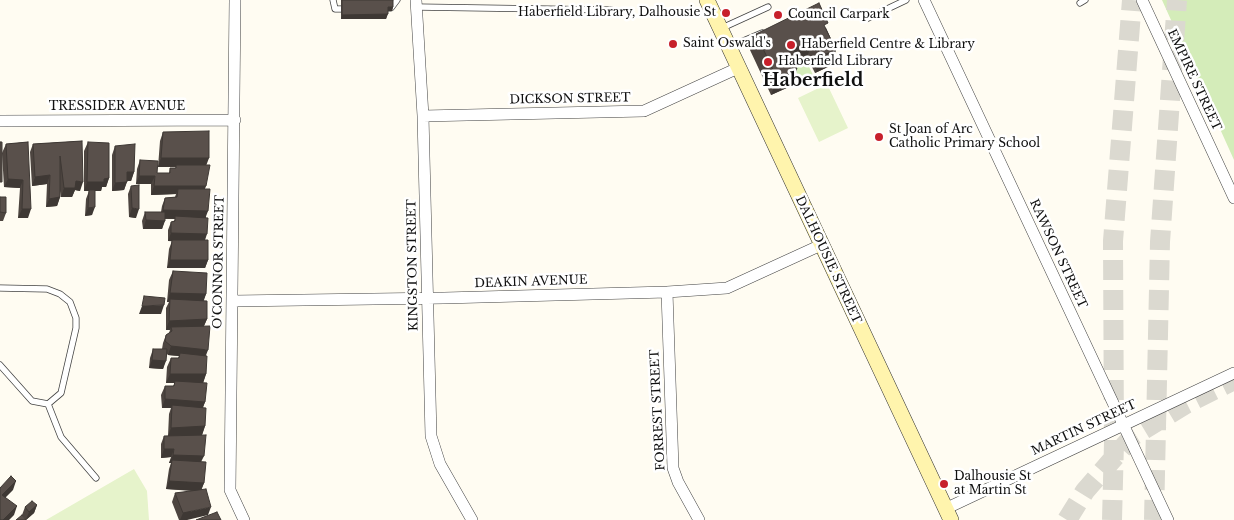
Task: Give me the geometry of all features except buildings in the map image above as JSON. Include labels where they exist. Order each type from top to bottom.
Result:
[{"type":"street","name":"O'CONNOR STREET","points":[[235,0],[230,490],[244,520]]},
{"type":"street","name":"DALHOUSIE STREET","points":[[707,0],[948,514]]},
{"type":"street","name":"RAWSON STREET","points":[[924,0],[1168,520]]},
{"type":"street","name":"EMPIRE STREET","points":[[1142,0],[1234,198]]},
{"type":"street","name":"KINGSTON STREET","points":[[416,4],[423,116],[431,436],[440,464],[472,520]]},
{"type":"street","name":"DICKSON STREET","points":[[423,116],[644,111],[738,68]]},
{"type":"street","name":"TRESSIDER AVENUE","points":[[0,121],[235,120]]},
{"type":"street","name":"DEAKIN AVENUE","points":[[233,301],[427,299],[667,292],[727,288],[821,244]]},
{"type":"street","name":"FORREST STREET","points":[[667,292],[673,468],[678,482],[699,520]]},
{"type":"street","name":"MARTIN STREET","points":[[948,514],[1123,425],[1234,374]]},
{"type":"lane","points":[[333,0],[336,9],[358,9]]},
{"type":"lane","points":[[383,8],[392,8],[397,0]]},
{"type":"lane","points":[[866,19],[906,0]]},
{"type":"lane","points":[[416,4],[611,10]]},
{"type":"lane","points":[[721,29],[768,7]]},
{"type":"lane","points":[[729,47],[769,29]]},
{"type":"lane","points":[[0,288],[47,289],[60,294],[70,302],[76,318],[76,328],[61,393],[48,404]]},
{"type":"lane","points":[[0,365],[32,400],[48,404]]},
{"type":"lane","points":[[0,376],[5,372]]},
{"type":"lane","points":[[48,404],[61,437],[96,478]]},
{"type":"green space","points":[[1162,0],[1234,0],[1234,160]]},
{"type":"green space","points":[[802,52],[813,75],[791,85],[780,62]]},
{"type":"green space","points":[[827,84],[848,128],[819,142],[798,98]]},
{"type":"green space","points":[[134,469],[147,491],[149,520],[46,520]]},
{"type":"tunnel","points":[[1112,520],[1114,442],[1113,241],[1132,0]]},
{"type":"tunnel","points":[[1154,520],[1160,242],[1177,0]]},
{"type":"tunnel","points":[[1067,520],[1085,491],[1133,436],[1186,404],[1234,380]]},
{"type":"place","name":"Haberfield Library, Dalhousie St","points":[[726,13]]},
{"type":"place","name":"Council Carpark","points":[[778,15]]},
{"type":"place","name":"Saint Oswald's","points":[[673,44]]},
{"type":"place","name":"Haberfield Centre & Library","points":[[791,45]]},
{"type":"place","name":"Haberfield Library","points":[[768,62]]},
{"type":"place","name":"St Joan of Arc Catholic Primary School","points":[[879,137]]},
{"type":"place","name":"Dalhousie St at Martin St","points":[[944,484]]},
{"type":"district","name":"Haberfield","points":[[813,81]]}]
